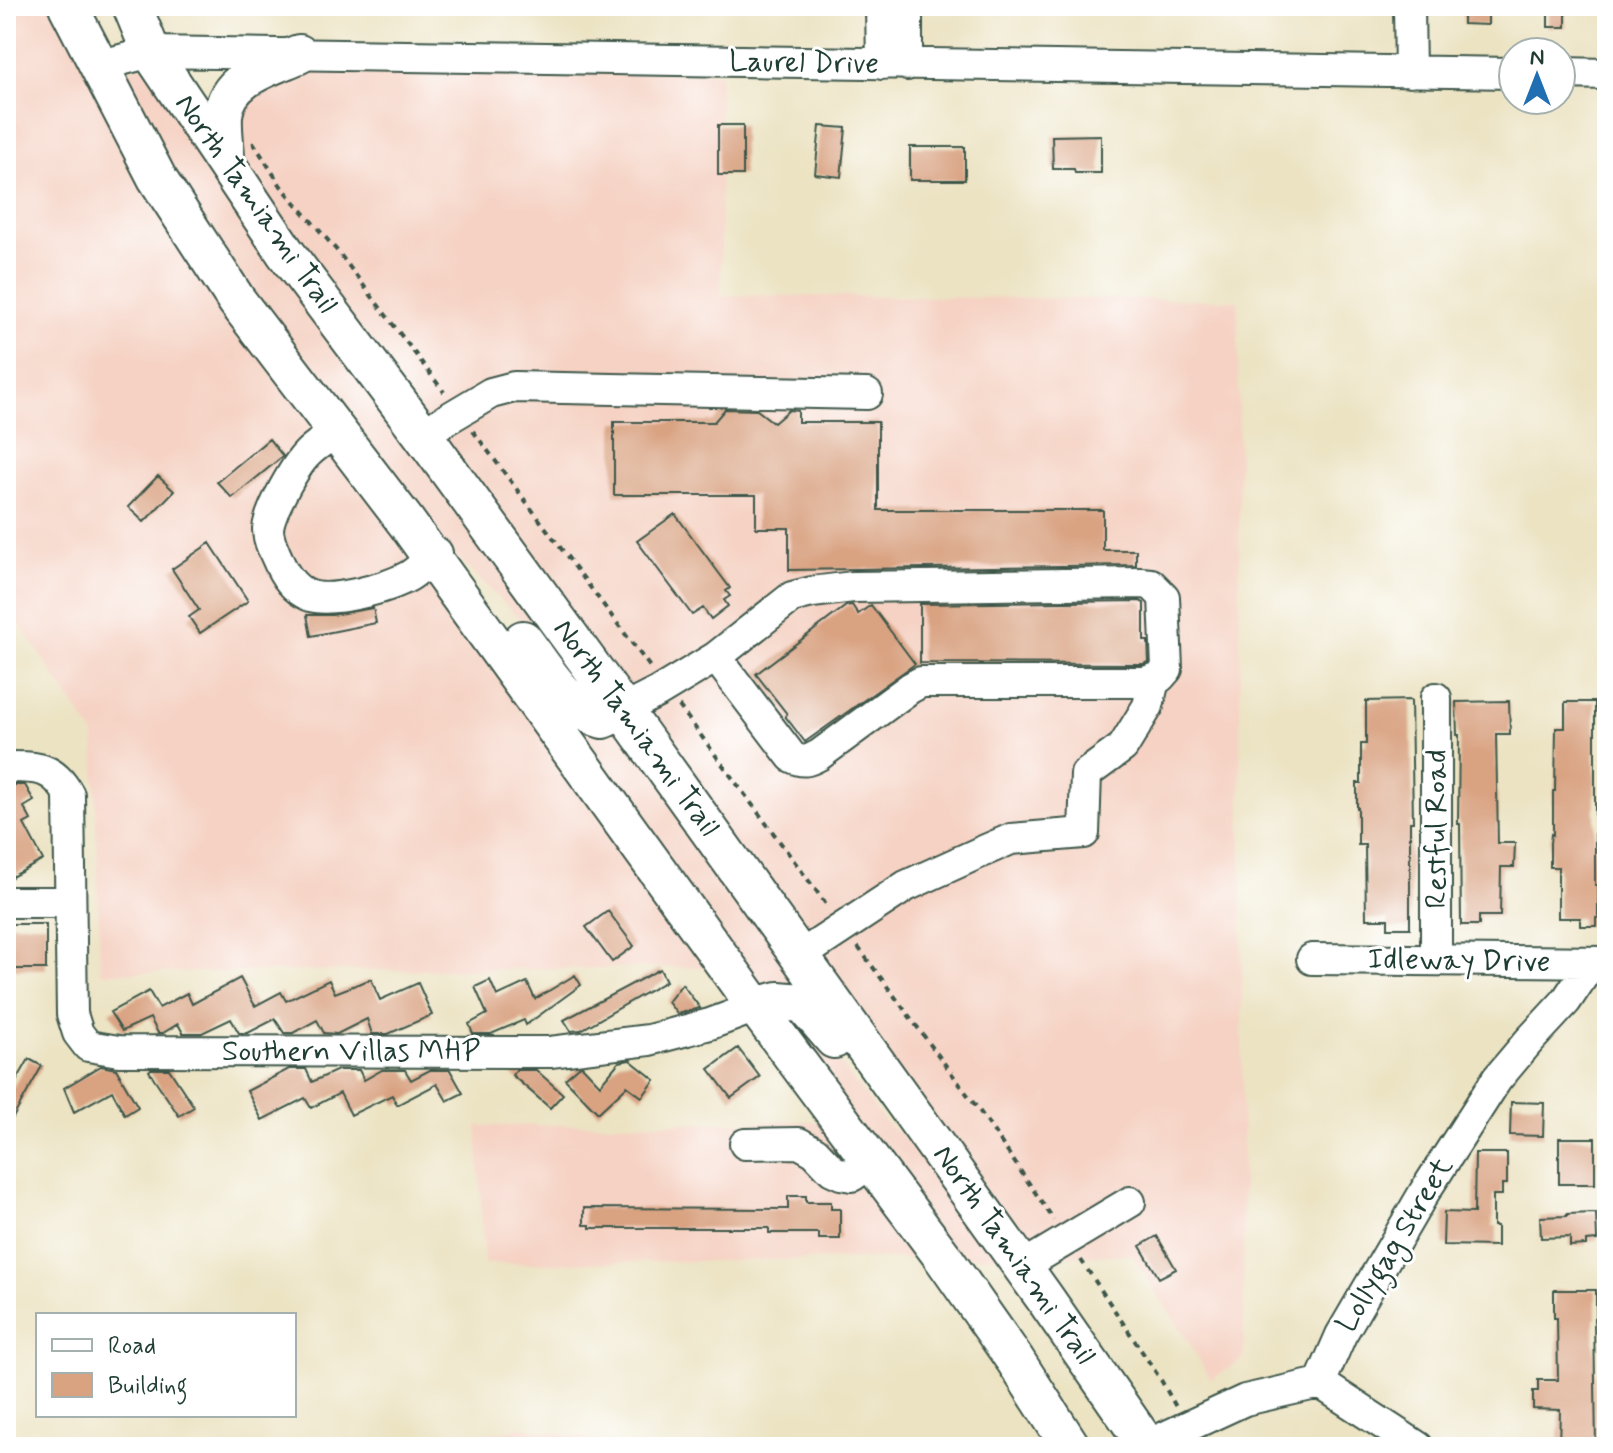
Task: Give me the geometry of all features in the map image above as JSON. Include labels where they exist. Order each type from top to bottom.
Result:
[{"type":"main road","name":"North Tamiami Trail","points":[[68,6],[157,178],[237,301],[434,555],[756,1007],[1006,1347],[1071,1447]]},
{"type":"main road","name":"North Tamiami Trail","points":[[132,6],[151,52],[238,150],[285,252],[623,710],[1023,1266],[1146,1446]]},
{"type":"main road","points":[[238,150],[223,114],[233,88],[248,76],[299,54]]},
{"type":"main road","points":[[434,555],[511,626],[566,696],[594,717],[603,719],[623,710]]},
{"type":"main road","points":[[756,1007],[778,1001],[803,1003],[894,1116],[937,1147]]},
{"type":"street","points":[[881,6],[894,65]]},
{"type":"street","points":[[894,65],[907,6]]},
{"type":"street","points":[[1409,6],[1410,72]]},
{"type":"street","name":"Laurel Drive","points":[[98,66],[151,52],[1497,73]]},
{"type":"street","points":[[1577,73],[1607,74]]},
{"type":"street","points":[[422,434],[491,393],[514,387],[867,394]]},
{"type":"street","points":[[337,431],[307,454],[269,518],[268,534],[281,570],[294,586],[308,595],[354,594],[393,584],[413,574],[434,555]]},
{"type":"street","points":[[623,710],[716,657],[792,597],[812,592],[853,587],[1141,583],[1151,584],[1164,597],[1167,669],[1154,680],[1148,706],[1123,747],[1086,774],[1084,833],[1011,839],[906,886],[800,956]]},
{"type":"street","points":[[716,657],[792,757],[800,761],[808,761],[819,755],[921,682],[1154,680]]},
{"type":"street","name":"Restful Road","points":[[1436,698],[1436,960]]},
{"type":"street","name":"Southern Villas MHP","points":[[6,767],[48,771],[61,780],[69,795],[72,1014],[78,1033],[88,1046],[119,1051],[550,1052],[649,1040],[710,1024],[756,1007]]},
{"type":"street","points":[[6,902],[70,902]]},
{"type":"street","name":"Idleway Drive","points":[[1312,959],[1600,962]]},
{"type":"street","name":"Lollygag Street","points":[[1320,1383],[1341,1335],[1384,1259],[1497,1079],[1600,962]]},
{"type":"street","points":[[745,1144],[799,1143],[815,1152],[832,1170],[852,1176],[872,1162]]},
{"type":"street","points":[[1023,1266],[1130,1202]]},
{"type":"street","points":[[1146,1446],[1245,1400],[1320,1383],[1418,1447]]},
{"type":"path","points":[[238,150],[281,186],[339,253],[843,927],[981,1113],[1161,1380],[1187,1426]]},
{"type":"shaded area","points":[[6,6],[56,6],[714,967],[100,973],[94,735],[6,604]]},
{"type":"shaded area","points":[[145,65],[606,705],[572,688],[518,617],[413,513],[246,294],[114,74]]},
{"type":"shaded area","points":[[301,66],[720,73],[721,295],[1238,300],[1244,1358],[1211,1380],[1132,1255],[1029,1256],[236,157],[241,96]]},
{"type":"shaded area","points":[[504,634],[620,724],[827,1012],[761,994]]},
{"type":"shaded area","points":[[786,1012],[814,1030],[886,1123],[930,1156],[1002,1257],[957,1257],[775,1014]]},
{"type":"shaded area","points":[[828,1121],[930,1258],[484,1264],[477,1126]]},
{"type":"shaded area","points":[[6,1236],[9,1236],[11,1447],[6,1447]]},
{"type":"shaded area","points":[[522,1427],[632,1447],[464,1447],[469,1439]]},
{"type":"building","points":[[1463,6],[1488,6],[1488,25],[1463,24]]},
{"type":"building","points":[[1548,6],[1566,6],[1566,27],[1548,27]]},
{"type":"building","points":[[718,125],[743,125],[743,175],[718,175]]},
{"type":"building","points":[[820,126],[846,128],[841,177],[815,174]]},
{"type":"building","points":[[1101,135],[1101,173],[1053,169],[1052,136]]},
{"type":"building","points":[[910,147],[965,147],[965,180],[910,180]]},
{"type":"building","points":[[725,409],[757,410],[774,423],[789,410],[798,411],[798,422],[878,422],[878,510],[1103,510],[1103,550],[1136,550],[1136,565],[789,570],[789,528],[756,528],[756,495],[614,495],[614,422],[714,422]]},
{"type":"building","points":[[269,439],[283,456],[232,498],[217,482]]},
{"type":"building","points":[[158,476],[174,491],[144,522],[128,507]]},
{"type":"building","points":[[675,514],[730,588],[726,591],[730,596],[724,600],[728,606],[711,619],[703,608],[692,615],[637,541]]},
{"type":"building","points":[[210,543],[248,601],[200,633],[189,617],[199,610],[172,569]]},
{"type":"building","points":[[1144,603],[1144,641],[1148,641],[1149,662],[1143,664],[920,663],[920,604]]},
{"type":"building","points":[[852,605],[858,614],[871,605],[915,664],[805,742],[756,674],[846,606]]},
{"type":"building","points":[[373,608],[376,623],[311,636],[307,615],[332,615]]},
{"type":"building","points":[[1411,700],[1413,822],[1410,822],[1410,928],[1388,928],[1388,919],[1366,919],[1365,845],[1358,845],[1357,783],[1361,783],[1361,744],[1366,744],[1366,701]]},
{"type":"building","points":[[1509,701],[1510,734],[1496,734],[1498,843],[1515,843],[1514,867],[1501,867],[1500,916],[1479,916],[1479,925],[1461,925],[1456,702]]},
{"type":"building","points":[[1565,702],[1595,702],[1596,926],[1580,926],[1580,918],[1558,918],[1558,867],[1550,867],[1556,728],[1565,728]]},
{"type":"building","points":[[6,785],[25,785],[34,801],[24,807],[31,820],[24,824],[43,860],[6,880]]},
{"type":"building","points":[[608,911],[634,946],[612,962],[586,927]]},
{"type":"building","points":[[11,924],[46,924],[46,969],[11,969]]},
{"type":"building","points":[[660,969],[666,981],[581,1030],[571,1031],[564,1020]]},
{"type":"building","points":[[575,975],[581,985],[526,1025],[524,1020],[491,1034],[473,1034],[469,1024],[487,1014],[475,987],[490,980],[497,996],[527,982],[535,999]]},
{"type":"building","points":[[240,978],[255,1006],[281,992],[286,1001],[329,980],[335,993],[371,979],[380,1000],[418,983],[432,1015],[388,1034],[372,1034],[367,1019],[337,1034],[324,1033],[317,1020],[293,1033],[284,1033],[275,1019],[248,1033],[239,1033],[231,1019],[202,1033],[183,1033],[178,1024],[158,1033],[150,1018],[122,1031],[110,1012],[149,991],[159,1008],[187,993],[192,1004]]},
{"type":"building","points":[[682,984],[700,1008],[677,1014],[668,1002]]},
{"type":"building","points":[[738,1048],[760,1077],[731,1098],[709,1069]]},
{"type":"building","points":[[29,1059],[42,1066],[6,1130],[6,1099]]},
{"type":"building","points":[[630,1060],[655,1080],[642,1097],[627,1086],[598,1113],[565,1079],[582,1066],[600,1085],[619,1062]]},
{"type":"building","points":[[101,1066],[116,1069],[138,1107],[125,1115],[112,1091],[74,1112],[64,1088]]},
{"type":"building","points":[[169,1069],[194,1107],[179,1116],[149,1071]]},
{"type":"building","points":[[289,1069],[306,1069],[312,1082],[338,1070],[359,1070],[364,1080],[382,1070],[405,1070],[411,1080],[430,1070],[450,1070],[463,1093],[447,1101],[437,1084],[397,1105],[392,1095],[351,1115],[340,1093],[311,1108],[305,1098],[262,1120],[247,1091]]},
{"type":"building","points":[[516,1070],[536,1070],[563,1094],[550,1108],[512,1075]]},
{"type":"building","points":[[1511,1102],[1544,1103],[1543,1136],[1510,1135]]},
{"type":"building","points":[[1559,1138],[1595,1138],[1595,1184],[1559,1184]]},
{"type":"building","points":[[1475,1153],[1507,1153],[1507,1184],[1502,1184],[1502,1195],[1493,1195],[1493,1226],[1497,1226],[1497,1246],[1443,1245],[1444,1212],[1474,1213]]},
{"type":"building","points":[[788,1196],[806,1196],[806,1202],[831,1202],[831,1209],[840,1209],[840,1239],[819,1239],[819,1233],[769,1233],[769,1228],[590,1228],[590,1225],[584,1225],[584,1208],[788,1209]]},
{"type":"building","points":[[1596,1213],[1597,1240],[1586,1241],[1586,1245],[1570,1246],[1570,1237],[1541,1238],[1540,1217]]},
{"type":"building","points":[[1157,1236],[1176,1269],[1159,1278],[1140,1246]]},
{"type":"building","points":[[1554,1290],[1596,1290],[1596,1447],[1559,1447],[1560,1410],[1533,1409],[1533,1391],[1538,1391],[1538,1380],[1558,1380]]}]
